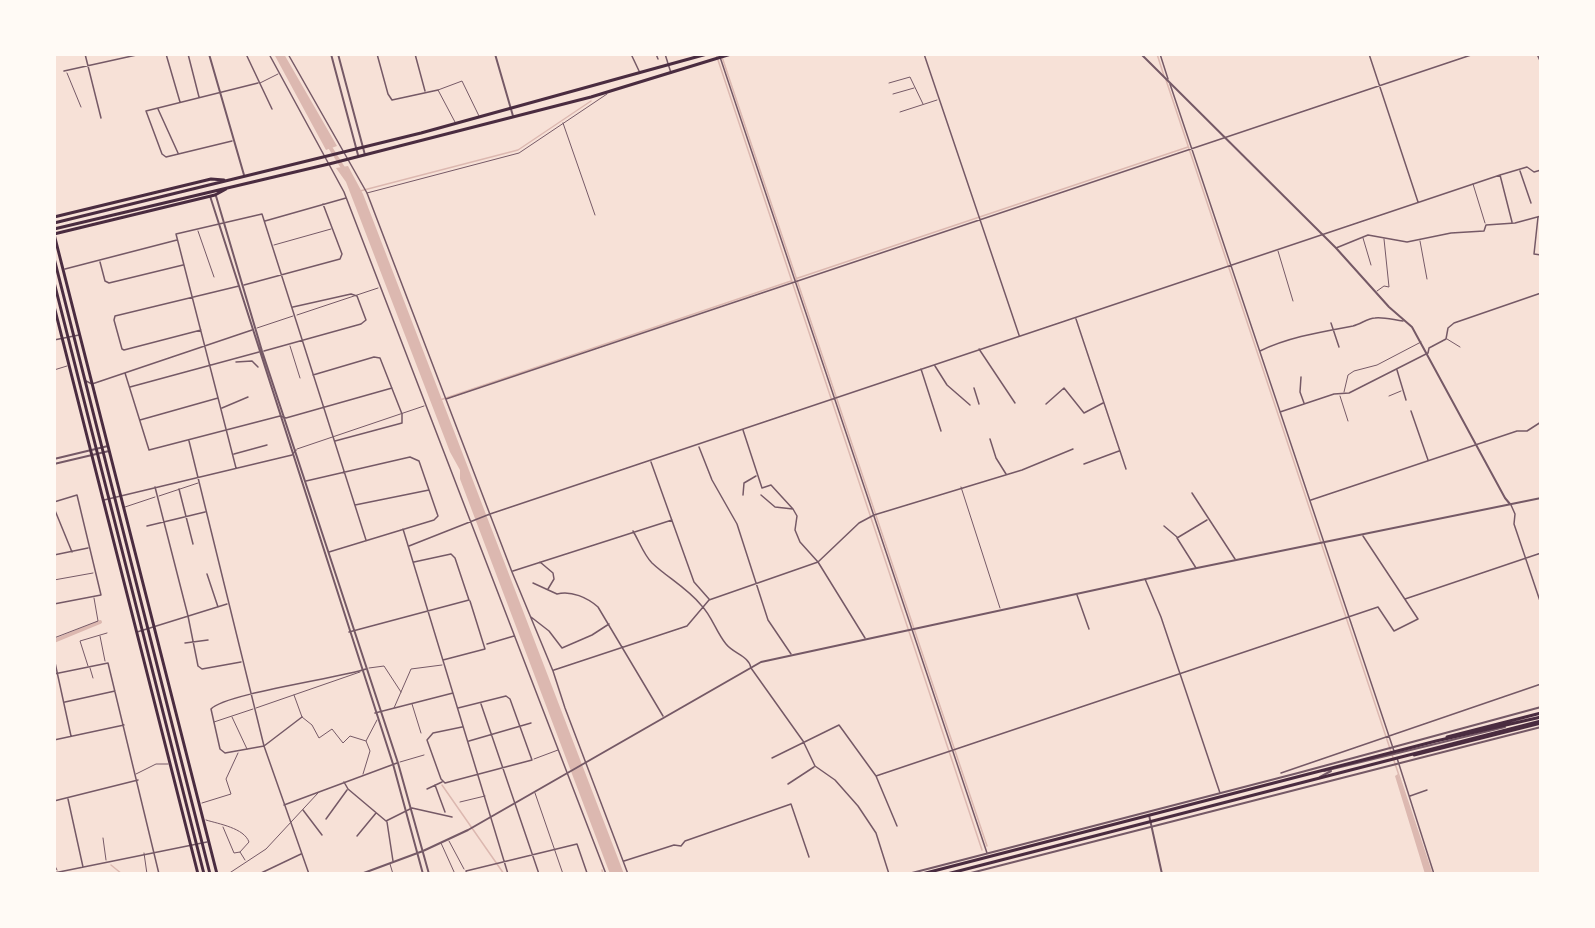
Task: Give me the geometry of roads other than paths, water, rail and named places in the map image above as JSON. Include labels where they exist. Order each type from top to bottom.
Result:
[{"type":"main road","points":[[54,223],[244,175],[357,150],[707,54]]},
{"type":"main road","points":[[54,229],[347,160],[672,74],[731,54]]},
{"type":"main road","points":[[54,217],[211,179],[225,180]]},
{"type":"main road","points":[[217,874],[54,234],[215,195],[228,188]]},
{"type":"main road","points":[[54,258],[210,874]]},
{"type":"main road","points":[[54,282],[204,874]]},
{"type":"main road","points":[[54,306],[198,874]]},
{"type":"main road","points":[[102,450],[109,451]]},
{"type":"main road","points":[[922,874],[1436,741],[1541,720]]},
{"type":"main road","points":[[947,874],[1541,720]]},
{"type":"street","points":[[85,54],[101,118]]},
{"type":"street","points":[[65,71],[141,54]]},
{"type":"street","points":[[166,54],[180,103]]},
{"type":"street","points":[[188,54],[200,98]]},
{"type":"street","points":[[209,54],[244,175]]},
{"type":"street","points":[[246,54],[272,109]]},
{"type":"street","points":[[268,54],[331,164],[346,198],[606,874]]},
{"type":"street","points":[[288,54],[367,193],[512,572],[553,670],[584,761],[628,874]]},
{"type":"street","points":[[331,54],[358,157]]},
{"type":"street","points":[[338,54],[365,155]]},
{"type":"street","points":[[377,54],[388,94],[392,100],[438,90]]},
{"type":"street","points":[[415,54],[425,92]]},
{"type":"street","points":[[495,54],[513,116]]},
{"type":"street","points":[[630,54],[640,74]]},
{"type":"street","points":[[656,54],[658,59]]},
{"type":"street","points":[[665,54],[672,74]]},
{"type":"street","points":[[924,54],[1019,336]]},
{"type":"street","points":[[1141,54],[1336,248],[1403,321],[1412,327],[1504,498],[1510,504],[1541,604]]},
{"type":"street","points":[[1160,54],[1388,738],[1400,763],[1434,874]]},
{"type":"street","points":[[1369,54],[1419,203]]},
{"type":"street","points":[[447,399],[1474,54]]},
{"type":"street","points":[[1537,54],[1541,63]]},
{"type":"street","points":[[720,56],[992,868]]},
{"type":"street","points":[[233,141],[166,157],[162,154],[146,111],[258,83]]},
{"type":"street","points":[[157,108],[179,154]]},
{"type":"street","points":[[409,546],[490,514],[699,446],[834,398],[1500,175],[1527,167],[1534,172],[1541,170]]},
{"type":"street","points":[[1520,170],[1531,203]]},
{"type":"street","points":[[1500,175],[1512,223]]},
{"type":"street","points":[[215,195],[257,328],[260,351],[292,455],[393,764],[423,874]]},
{"type":"street","points":[[210,196],[237,286],[286,418],[330,552],[412,808],[429,874]]},
{"type":"street","points":[[264,221],[346,198]]},
{"type":"street","points":[[201,330],[122,349],[114,320],[115,316],[340,259],[342,254],[324,204]]},
{"type":"street","points":[[236,468],[176,234],[262,214],[366,540]]},
{"type":"street","points":[[1336,248],[1374,235],[1384,239],[1420,241],[1451,233],[1484,231],[1486,225],[1512,223],[1540,217],[1534,254],[1541,255]]},
{"type":"street","points":[[63,269],[178,240]]},
{"type":"street","points":[[99,260],[105,281],[109,283],[184,265]]},
{"type":"street","points":[[1280,412],[1349,393],[1428,353],[1429,348],[1446,339],[1448,328],[1454,323],[1541,293]]},
{"type":"street","points":[[130,387],[302,341],[361,324],[366,320],[357,296],[351,294],[292,308]]},
{"type":"street","points":[[1259,351],[1286,338],[1303,338],[1333,327],[1355,325],[1375,317],[1403,321]]},
{"type":"street","points":[[1076,318],[1126,469]]},
{"type":"street","points":[[1331,323],[1339,346]]},
{"type":"street","points":[[85,381],[92,384],[252,330]]},
{"type":"street","points":[[54,340],[80,335]]},
{"type":"street","points":[[979,349],[1015,403]]},
{"type":"street","points":[[313,375],[377,357],[381,361],[402,414],[402,423],[334,441]]},
{"type":"street","points":[[236,362],[252,361],[258,367]]},
{"type":"street","points":[[934,365],[947,385],[970,405]]},
{"type":"street","points":[[921,369],[941,431]]},
{"type":"street","points":[[1396,369],[1406,400]]},
{"type":"street","points":[[125,373],[149,450],[280,416],[286,418],[392,388]]},
{"type":"street","points":[[1301,376],[1300,392],[1304,404]]},
{"type":"street","points":[[974,388],[979,404]]},
{"type":"street","points":[[1046,404],[1064,388],[1084,413],[1104,402]]},
{"type":"street","points":[[221,408],[248,397]]},
{"type":"street","points":[[139,421],[218,398]]},
{"type":"street","points":[[1412,411],[1429,461]]},
{"type":"street","points":[[1310,500],[1475,444],[1517,431],[1527,431],[1541,422]]},
{"type":"street","points":[[743,429],[762,488],[771,485],[793,509],[797,516],[796,535],[818,562],[866,638]]},
{"type":"street","points":[[990,439],[996,458],[1006,474]]},
{"type":"street","points":[[189,441],[264,746],[309,874]]},
{"type":"street","points":[[233,454],[267,445]]},
{"type":"street","points":[[54,464],[102,450],[108,446]]},
{"type":"street","points":[[699,446],[712,480],[737,524],[758,582],[768,620],[791,654]]},
{"type":"street","points":[[553,670],[687,626],[710,600],[818,562],[859,523],[874,515],[1006,474],[1073,448]]},
{"type":"street","points":[[103,500],[292,455],[296,450]]},
{"type":"street","points":[[1084,464],[1120,451]]},
{"type":"street","points":[[54,459],[91,453]]},
{"type":"street","points":[[306,481],[410,457],[419,461],[438,516],[434,520],[325,553]]},
{"type":"street","points":[[651,462],[694,582],[710,600]]},
{"type":"street","points":[[743,495],[744,483],[757,475]]},
{"type":"street","points":[[155,487],[188,616],[198,666],[202,669],[242,662]]},
{"type":"street","points":[[179,489],[193,544]]},
{"type":"street","points":[[354,505],[429,490]]},
{"type":"street","points":[[1192,493],[1235,560]]},
{"type":"street","points":[[54,502],[77,495],[101,595],[54,604]]},
{"type":"street","points":[[761,495],[775,507],[793,509]]},
{"type":"street","points":[[361,874],[369,873],[441,843],[760,662],[1196,568],[1541,498]]},
{"type":"street","points":[[54,508],[72,552]]},
{"type":"street","points":[[147,526],[205,512]]},
{"type":"street","points":[[512,572],[672,520]]},
{"type":"street","points":[[1177,538],[1208,520]]},
{"type":"street","points":[[1164,526],[1177,538],[1196,568]]},
{"type":"street","points":[[403,529],[492,815],[508,874]]},
{"type":"street","points":[[633,531],[651,562],[683,585],[703,606],[725,643],[736,655],[744,657],[750,663],[751,668],[803,741],[815,766],[835,780],[858,806],[876,833],[889,874]]},
{"type":"street","points":[[876,776],[1378,607],[1394,631],[1418,619],[1362,535]]},
{"type":"street","points":[[54,555],[89,548]]},
{"type":"street","points":[[1404,600],[1541,553]]},
{"type":"street","points":[[413,562],[451,554],[455,558],[485,644],[483,651],[443,660]]},
{"type":"street","points":[[539,562],[553,573],[554,579],[548,590]]},
{"type":"street","points":[[207,574],[218,607]]},
{"type":"street","points":[[1145,579],[1181,674],[1220,793]]},
{"type":"street","points":[[533,583],[557,594],[563,592],[590,600],[610,623],[663,716]]},
{"type":"street","points":[[1077,594],[1089,629]]},
{"type":"street","points":[[349,632],[469,600]]},
{"type":"street","points":[[136,632],[228,604]]},
{"type":"street","points":[[530,617],[549,632],[562,648],[592,636],[610,623]]},
{"type":"street","points":[[485,644],[515,636]]},
{"type":"street","points":[[185,643],[208,640]]},
{"type":"street","points":[[54,658],[71,736]]},
{"type":"street","points":[[56,674],[108,663],[159,874]]},
{"type":"street","points":[[302,717],[264,746],[225,753],[220,749],[211,709],[215,704],[367,669]]},
{"type":"street","points":[[1281,773],[1541,684]]},
{"type":"street","points":[[65,702],[116,690]]},
{"type":"street","points":[[375,713],[453,693]]},
{"type":"street","points":[[427,789],[443,781],[532,760],[510,699],[506,696],[457,708]]},
{"type":"street","points":[[480,703],[539,874]]},
{"type":"street","points":[[908,874],[1393,748],[1541,707]]},
{"type":"street","points":[[1298,773],[1334,770],[1541,720]]},
{"type":"street","points":[[967,874],[1151,829],[1301,787],[1400,763],[1541,720]]},
{"type":"street","points":[[468,741],[531,723]]},
{"type":"street","points":[[54,740],[124,725]]},
{"type":"street","points":[[772,758],[839,725],[876,776],[897,826]]},
{"type":"street","points":[[443,781],[427,740],[433,734],[463,727]]},
{"type":"street","points":[[283,805],[398,763]]},
{"type":"street","points":[[788,784],[815,766]]},
{"type":"street","points":[[1301,787],[1334,770]]},
{"type":"street","points":[[54,801],[138,780]]},
{"type":"street","points":[[344,781],[348,789],[386,821],[391,863]]},
{"type":"street","points":[[435,785],[445,812]]},
{"type":"street","points":[[326,819],[348,789]]},
{"type":"street","points":[[1409,797],[1427,790]]},
{"type":"street","points":[[67,798],[83,867]]},
{"type":"street","points":[[624,862],[674,845],[678,847],[685,841],[791,804],[809,857]]},
{"type":"street","points":[[386,821],[400,815],[405,809],[412,808],[452,817]]},
{"type":"street","points":[[303,810],[322,835]]},
{"type":"street","points":[[357,836],[376,812]]},
{"type":"street","points":[[1148,812],[1162,874]]},
{"type":"street","points":[[54,873],[208,841]]},
{"type":"street","points":[[467,873],[577,844],[587,873]]},
{"type":"street","points":[[259,874],[302,854]]},
{"type":"lane","points":[[65,71],[81,107]]},
{"type":"lane","points":[[258,83],[278,74]]},
{"type":"lane","points":[[889,83],[910,77],[923,104]]},
{"type":"lane","points":[[456,124],[438,90],[462,81],[480,117]]},
{"type":"lane","points":[[893,94],[915,87]]},
{"type":"lane","points":[[367,193],[519,153],[614,90]]},
{"type":"lane","points":[[900,112],[939,99]]},
{"type":"lane","points":[[563,123],[596,215]]},
{"type":"lane","points":[[1473,184],[1486,225]]},
{"type":"lane","points":[[197,229],[214,277]]},
{"type":"lane","points":[[272,246],[333,229]]},
{"type":"lane","points":[[1363,237],[1371,265]]},
{"type":"lane","points":[[1376,292],[1384,286],[1389,287],[1384,239]]},
{"type":"lane","points":[[1420,241],[1427,279]]},
{"type":"lane","points":[[1277,250],[1293,301]]},
{"type":"lane","points":[[257,328],[380,288]]},
{"type":"lane","points":[[1446,339],[1460,347]]},
{"type":"lane","points":[[1344,393],[1348,375],[1354,371],[1377,365],[1421,342]]},
{"type":"lane","points":[[289,344],[300,378]]},
{"type":"lane","points":[[54,370],[69,366]]},
{"type":"lane","points":[[1389,396],[1403,391]]},
{"type":"lane","points":[[1340,394],[1348,422]]},
{"type":"lane","points":[[296,450],[426,406]]},
{"type":"lane","points":[[123,508],[200,482]]},
{"type":"lane","points":[[962,487],[1001,610]]},
{"type":"lane","points":[[54,580],[95,573]]},
{"type":"lane","points":[[54,638],[98,621],[94,596]]},
{"type":"lane","points":[[93,678],[80,641],[107,633]]},
{"type":"lane","points":[[100,636],[106,663]]},
{"type":"lane","points":[[393,709],[411,669],[444,664]]},
{"type":"lane","points":[[367,669],[384,666],[401,692]]},
{"type":"lane","points":[[213,722],[357,675],[361,670]]},
{"type":"lane","points":[[294,695],[302,717],[312,725],[319,738],[332,729],[344,743],[350,736],[366,741]]},
{"type":"lane","points":[[412,704],[421,734]]},
{"type":"lane","points":[[232,715],[247,749]]},
{"type":"lane","points":[[362,776],[370,751],[366,741],[377,720]]},
{"type":"lane","points":[[532,760],[558,750]]},
{"type":"lane","points":[[199,804],[231,794],[226,778],[239,751]]},
{"type":"lane","points":[[398,763],[424,755]]},
{"type":"lane","points":[[136,774],[156,764],[170,764]]},
{"type":"lane","points":[[228,874],[266,849],[320,791]]},
{"type":"lane","points":[[534,791],[563,874]]},
{"type":"lane","points":[[460,801],[485,796]]},
{"type":"lane","points":[[202,819],[223,825],[247,837],[249,842],[240,852],[234,853],[223,825]]},
{"type":"lane","points":[[103,838],[107,862]]},
{"type":"lane","points":[[448,839],[467,873]]},
{"type":"lane","points":[[441,843],[455,874]]},
{"type":"lane","points":[[240,852],[246,861]]},
{"type":"lane","points":[[144,853],[147,874]]},
{"type":"lane","points":[[391,863],[393,874]]},
{"type":"lane","points":[[54,864],[59,873]]},
{"type":"waterway","points":[[716,54],[982,850]]},
{"type":"waterway","points":[[721,54],[987,846]]},
{"type":"waterway","points":[[1157,54],[1164,76]]},
{"type":"waterway","points":[[1166,80],[1432,874]]},
{"type":"waterway","points":[[360,191],[518,150],[591,101]]},
{"type":"waterway","points":[[328,144],[345,171]]},
{"type":"waterway","points":[[795,279],[1188,147]]},
{"type":"waterway","points":[[440,400],[791,281]]},
{"type":"waterway","points":[[54,641],[100,622]]},
{"type":"waterway","points":[[442,785],[504,874]]},
{"type":"waterway","points":[[111,865],[122,874]]},
{"type":"waterway","points":[[602,870],[603,874]]}]
